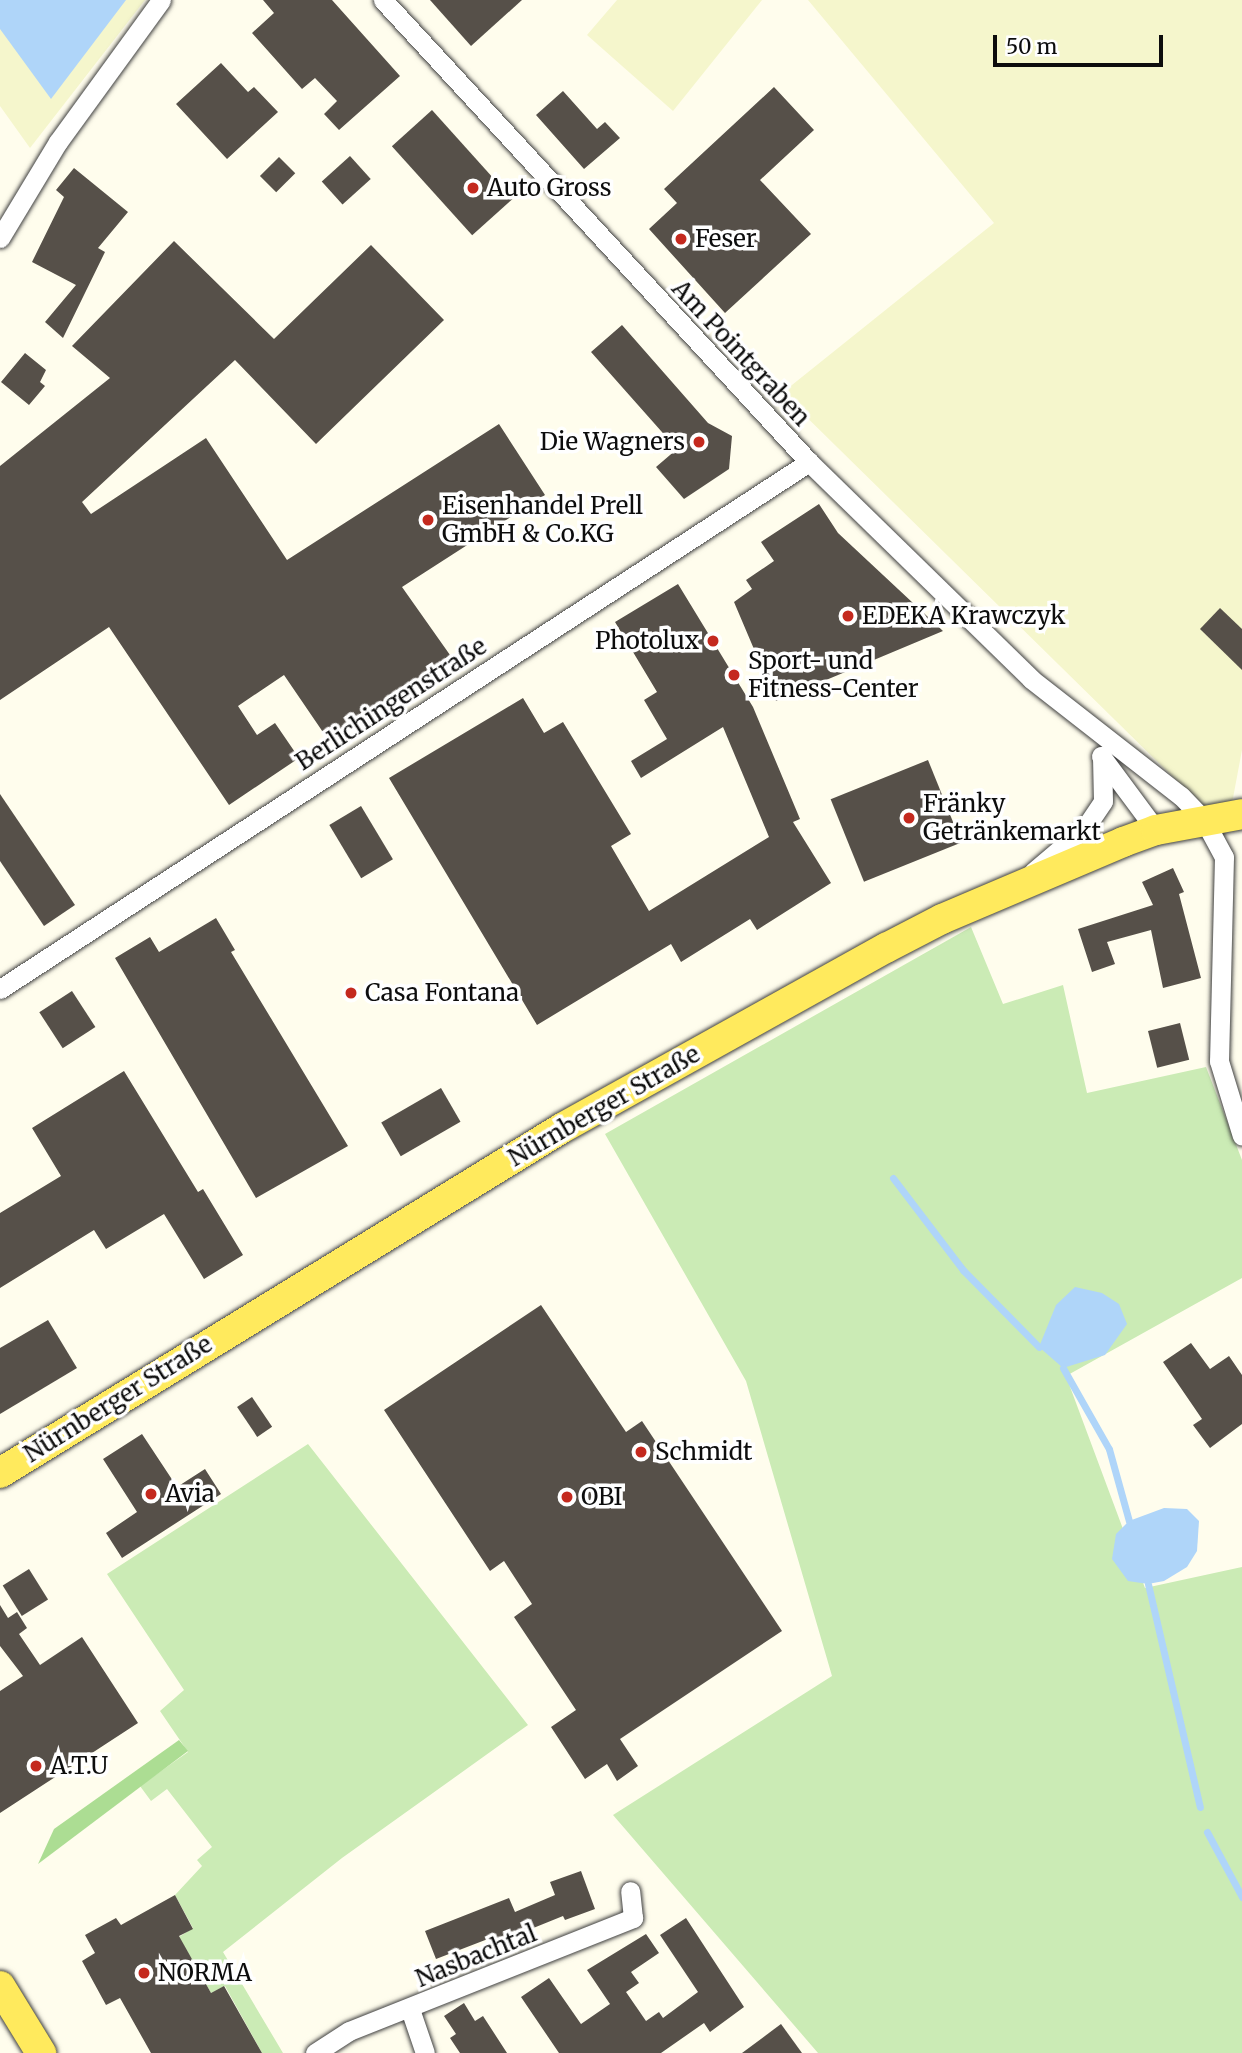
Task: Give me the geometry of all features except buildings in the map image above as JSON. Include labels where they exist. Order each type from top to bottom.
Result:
[{"type":"main road","name":"Nürnberger Straße","points":[[0,1473],[562,1128],[886,948],[1018,885],[1156,830],[1242,814]]},
{"type":"main road","points":[[0,1986],[41,2053]]},
{"type":"street","points":[[0,238],[58,142],[161,0]]},
{"type":"street","name":"Am Pointgraben","points":[[383,0],[808,462],[1031,680],[1181,796],[1204,820],[1224,857],[1219,1061],[1242,1136]]},
{"type":"street","name":"Berlichingenstraße","points":[[0,989],[808,462]]},
{"type":"street","name":"Am Pointgraben","points":[[1082,721],[1102,756],[1156,830]]},
{"type":"street","name":"Am Pointgraben","points":[[1018,885],[1085,828],[1103,801],[1102,756]]},
{"type":"street","name":"Nasbachtal","points":[[315,2053],[349,2031],[410,2009],[633,1918],[630,1891]]},
{"type":"street","points":[[410,2009],[425,2053]]},
{"type":"green space","points":[[0,0],[145,0],[30,148],[0,106]]},
{"type":"green space","points":[[617,0],[762,0],[673,111],[587,35]]},
{"type":"green space","points":[[808,0],[1242,0],[1242,750],[1227,830],[782,393],[994,223]]},
{"type":"green space","points":[[971,927],[1003,1004],[1063,985],[1087,1093],[1206,1067],[1242,1160],[1242,1278],[1066,1376],[1145,1588],[1242,1567],[1242,2053],[818,2053],[613,1815],[832,1676],[746,1381],[605,1134]]},
{"type":"green space","points":[[308,1444],[528,1725],[342,1858],[223,1952],[283,2053],[262,2053],[225,1986],[211,1993],[179,1937],[193,1928],[175,1895],[202,1866],[197,1860],[212,1847],[167,1789],[151,1801],[140,1786],[188,1752],[160,1711],[184,1690],[107,1574]]},
{"type":"green space","points":[[179,1740],[188,1751],[38,1864],[54,1829]]},
{"type":"water","points":[[0,0],[126,0],[51,99],[0,29]]},
{"type":"water","points":[[1075,1287],[1102,1293],[1119,1304],[1127,1324],[1105,1355],[1063,1368],[1039,1347],[1056,1305]]},
{"type":"water","points":[[1164,1508],[1187,1509],[1199,1521],[1197,1551],[1187,1567],[1164,1581],[1148,1584],[1128,1581],[1112,1559],[1116,1534],[1129,1521]]},
{"type":"waterway","points":[[893,1178],[963,1270],[1039,1347]]},
{"type":"waterway","points":[[1063,1368],[1109,1449],[1129,1521]]},
{"type":"waterway","points":[[1148,1584],[1200,1807]]},
{"type":"waterway","points":[[1207,1832],[1242,1897]]},
{"type":"place","name":"Auto Gross","points":[[473,188]]},
{"type":"place","name":"Feser","points":[[681,239]]},
{"type":"place","name":"Die Wagners","points":[[699,442]]},
{"type":"place","name":"Eisenhandel Prell GmbH & Co.KG","points":[[428,520]]},
{"type":"place","name":"EDEKA Krawczyk","points":[[848,616]]},
{"type":"place","name":"Photolux","points":[[713,641]]},
{"type":"place","name":"Sport- und Fitness-Center","points":[[734,675]]},
{"type":"place","name":"Fränky Getränkemarkt","points":[[909,818]]},
{"type":"place","name":"Casa Fontana","points":[[351,993]]},
{"type":"place","name":"Schmidt","points":[[641,1452]]},
{"type":"place","name":"Avia","points":[[151,1494]]},
{"type":"place","name":"OBI","points":[[567,1497]]},
{"type":"place","name":"A.T.U","points":[[36,1766]]},
{"type":"place","name":"NORMA","points":[[144,1973]]}]
